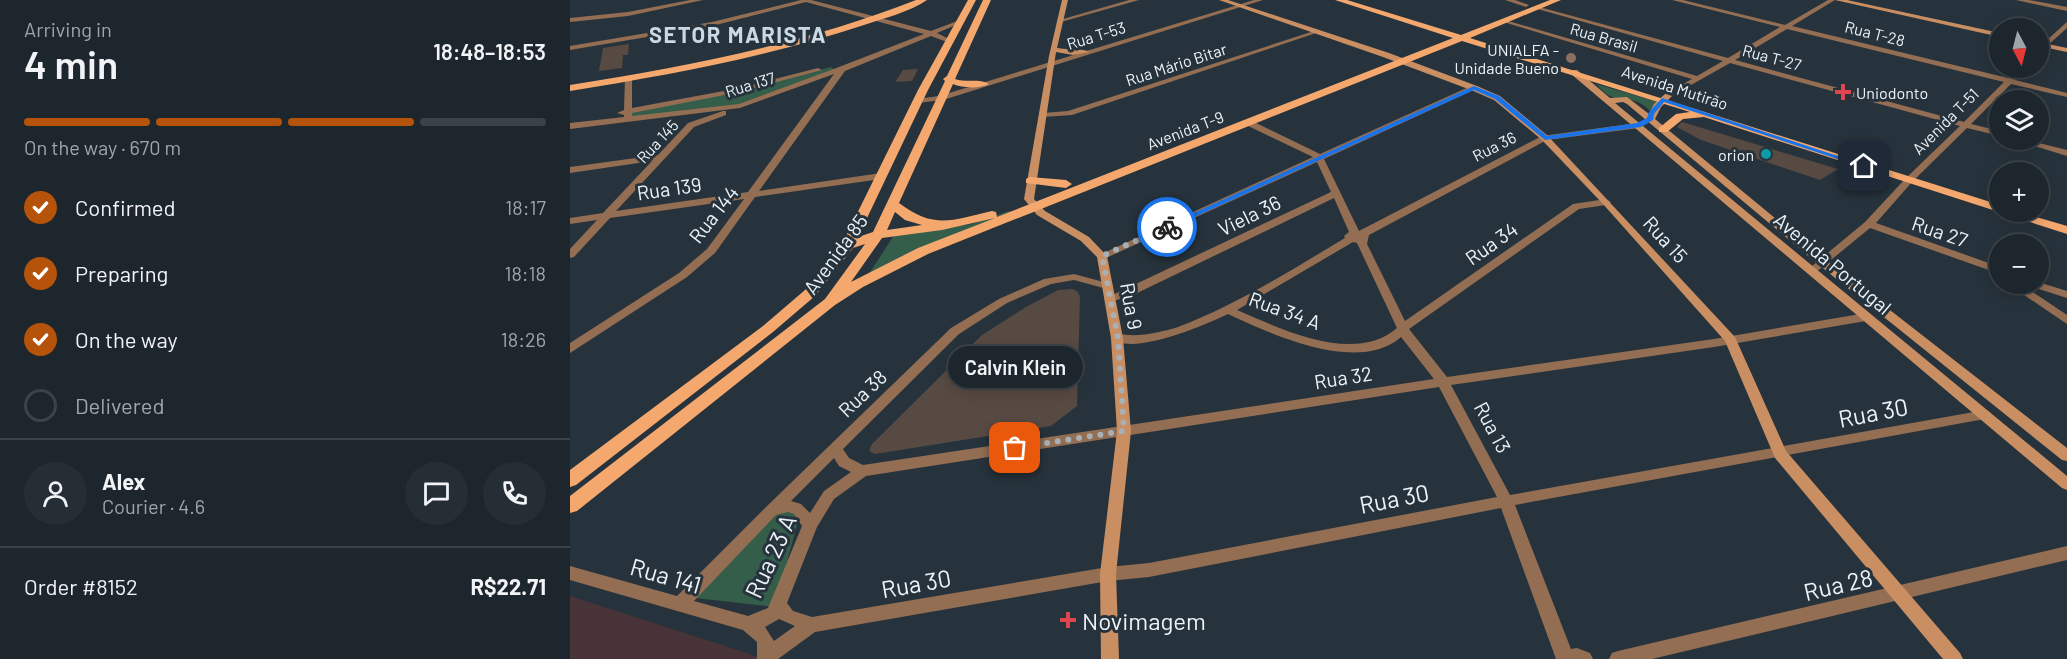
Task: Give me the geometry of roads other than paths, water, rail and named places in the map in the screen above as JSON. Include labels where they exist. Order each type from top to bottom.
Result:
[{"type":"main road","points":[[570,81],[622,74],[754,47],[864,16],[908,0]]},
{"type":"main road","points":[[570,88],[628,79],[760,51],[876,18],[923,0]]},
{"type":"main road","name":"Avenida 85","points":[[570,480],[777,322],[810,293],[848,245],[918,101],[972,0]]},
{"type":"main road","name":"Avenida 85","points":[[570,506],[830,302],[878,235],[948,79],[988,0]]},
{"type":"main road","name":"Avenida Mutirão","points":[[1339,0],[1460,34],[1665,98],[1912,177],[1989,205]]},
{"type":"main road","name":"Avenida Mutirão","points":[[1355,0],[1574,72],[1665,98],[1709,115],[1989,198]]},
{"type":"main road","name":"Avenida T-9","points":[[848,245],[878,235],[988,217],[1031,203],[1249,123],[1527,5],[1557,0]]},
{"type":"main road","name":"Avenida T-9","points":[[1460,34],[1503,21],[1538,4]]},
{"type":"main road","name":"Avenida T-9","points":[[830,302],[858,284],[923,251],[1031,203],[1066,184],[1399,59]]},
{"type":"main road","points":[[948,79],[960,84],[984,84]]},
{"type":"main road","points":[[1663,130],[1680,116],[1709,115]]},
{"type":"main road","points":[[1030,181],[1066,184]]},
{"type":"main road","points":[[892,204],[909,217],[942,226]]},
{"type":"main road","points":[[2049,217],[2067,222]]},
{"type":"main road","points":[[2041,222],[2067,230]]},
{"type":"street","points":[[570,21],[628,14],[700,0]]},
{"type":"street","points":[[570,48],[712,24],[806,0],[930,33],[949,41]]},
{"type":"street","points":[[1065,0],[1050,63],[1030,181],[1031,203],[1085,239],[1102,256],[1293,169],[1321,162],[1474,88]]},
{"type":"street","points":[[1059,21],[1136,0]]},
{"type":"street","name":"Rua 15","points":[[1222,0],[1399,59],[1474,88],[1497,98],[1545,138],[1731,340],[1780,453],[1954,659]]},
{"type":"street","name":"Rua T-53","points":[[918,101],[940,98],[1260,0]]},
{"type":"street","points":[[1508,0],[1527,5]]},
{"type":"street","name":"Rua T-28","points":[[1676,0],[2067,95]]},
{"type":"street","points":[[1651,119],[1651,113],[1665,98],[1832,0]]},
{"type":"street","points":[[1838,0],[1989,31]]},
{"type":"street","points":[[1854,0],[1989,31]]},
{"type":"street","points":[[2019,0],[2067,9]]},
{"type":"street","name":"Rua T-27","points":[[1538,4],[1728,60],[1989,131]]},
{"type":"street","points":[[1062,11],[1086,14]]},
{"type":"street","name":"Rua 137","points":[[570,124],[627,116],[740,106],[962,21]]},
{"type":"street","name":"Rua Brasil","points":[[1503,21],[1697,78]]},
{"type":"street","points":[[2049,38],[2067,24]]},
{"type":"street","name":"Rua Mário Bitar","points":[[1043,115],[1069,113],[1316,32]]},
{"type":"street","points":[[2049,44],[2067,48]]},
{"type":"street","points":[[1054,50],[1086,52]]},
{"type":"street","name":"Rua 137","points":[[627,116],[838,67]]},
{"type":"street","name":"Rua 144","points":[[570,349],[690,269],[711,251],[838,67]]},
{"type":"street","name":"Avenida Portugal","points":[[1574,72],[2067,484]]},
{"type":"street","name":"Avenida T-51","points":[[1811,272],[1869,225],[1912,177],[2013,78]]},
{"type":"street","points":[[627,116],[628,79]]},
{"type":"street","name":"Avenida Portugal","points":[[1609,101],[1624,99],[1630,102],[1823,263],[2067,456]]},
{"type":"street","name":"Rua 145","points":[[570,255],[691,125],[740,106]]},
{"type":"street","name":"Rua 145","points":[[680,113],[691,125]]},
{"type":"street","name":"Rua 36","points":[[1118,338],[1138,339],[1173,333],[1202,323],[1358,236],[1545,138],[1639,125],[1651,119]]},
{"type":"street","points":[[1249,123],[1321,162]]},
{"type":"street","points":[[2049,148],[2067,153]]},
{"type":"street","points":[[570,170],[662,157]]},
{"type":"street","name":"Rua 13","points":[[1321,162],[1403,333],[1443,381],[1506,501],[1571,655]]},
{"type":"street","name":"Rua 139","points":[[570,221],[881,176]]},
{"type":"street","name":"Viela 36","points":[[1110,299],[1129,293],[1337,193]]},
{"type":"street","name":"Rua 34","points":[[1403,333],[1408,324],[1576,206],[1606,202]]},
{"type":"street","name":"Rua 27","points":[[1869,225],[1989,268]]},
{"type":"street","name":"Rua 9","points":[[1102,256],[1118,338],[1124,431],[1107,574],[1110,659]]},
{"type":"street","name":"Rua 38","points":[[681,604],[771,510],[955,332],[1003,301],[1048,280],[1087,279],[1107,286]]},
{"type":"street","points":[[2049,289],[2067,295]]},
{"type":"street","points":[[2029,294],[2067,320]]},
{"type":"street","name":"Rua 34 A","points":[[1228,310],[1295,339],[1333,346],[1375,345],[1403,333]]},
{"type":"street","name":"Rua 32","points":[[862,471],[1443,381],[1731,340],[1866,317]]},
{"type":"street","name":"Rua 30","points":[[766,658],[789,639],[812,625],[1107,574],[1149,570],[1506,501],[1985,415]]},
{"type":"street","points":[[835,448],[844,462],[862,471]]},
{"type":"street","name":"Rua 23 A","points":[[748,624],[766,618],[779,606],[810,525],[829,495],[862,471]]},
{"type":"street","points":[[771,510],[793,506],[798,508],[810,525]]},
{"type":"street","name":"Rua 28","points":[[1618,659],[2067,553]]},
{"type":"street","name":"Rua 141","points":[[570,573],[748,624]]},
{"type":"street","points":[[779,606],[787,616],[812,625]]},
{"type":"street","name":"Rua 23 A","points":[[748,624],[760,630],[768,646],[766,658]]},
{"type":"place","name":"UNIALFA - Unidade Bueno","points":[[1571,58]]},
{"type":"place","name":"Uniodonto","points":[[1843,92]]},
{"type":"place","name":"orion","points":[[1766,154]]},
{"type":"place","name":"Calvin Klein","points":[[1015,448]]},
{"type":"place","name":"Novimagem","points":[[1068,620]]},
{"type":"district","name":"SETOR MARISTA","points":[[738,34]]}]
